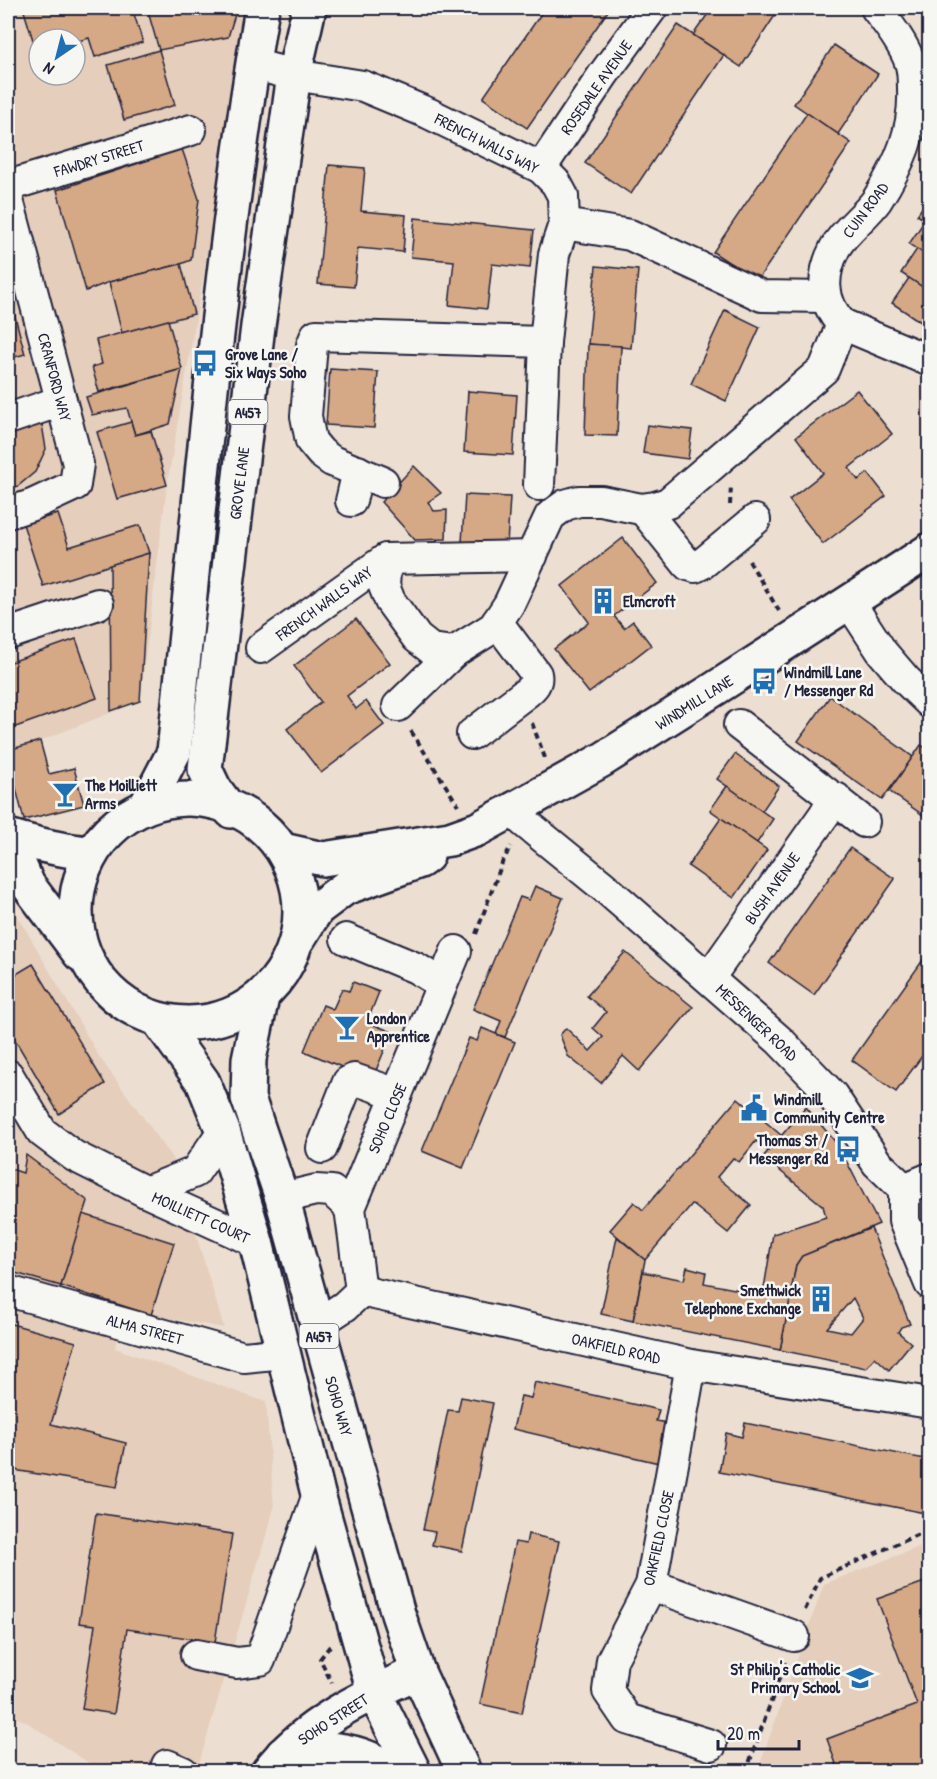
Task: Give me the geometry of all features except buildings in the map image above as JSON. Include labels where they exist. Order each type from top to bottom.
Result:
[{"type":"main road","name":"A457","points":[[146,806],[174,752],[224,280],[252,64],[262,8]]},
{"type":"main road","name":"GROVE LANE","points":[[231,811],[214,789],[206,769],[258,326],[294,75],[309,8]]},
{"type":"main road","name":"WINDMILL LANE","points":[[283,850],[323,859],[464,834],[521,814],[930,550]]},
{"type":"main road","points":[[8,838],[28,885],[88,965],[110,994],[159,1021],[191,1025],[226,1018],[262,997],[275,984],[286,967],[297,940],[301,902],[296,877],[283,850],[270,833],[254,820],[203,800],[178,799],[146,806],[114,825],[91,853],[78,882],[74,907],[79,940],[88,965]]},
{"type":"main road","name":"WINDMILL LANE","points":[[297,940],[317,909],[345,888],[420,861],[464,834]]},
{"type":"main road","points":[[8,838],[72,852],[91,853]]},
{"type":"main road","name":"SOHO WAY","points":[[262,997],[249,1059],[248,1098],[282,1198],[398,1614],[418,1672],[464,1772]]},
{"type":"main road","name":"A457","points":[[159,1021],[203,1082],[223,1131],[256,1242],[318,1494],[374,1692],[414,1772]]},
{"type":"main road","name":"SOHO STREET","points":[[274,1763],[325,1720],[374,1692],[418,1672]]},
{"type":"main road","points":[[274,1763],[325,1749],[366,1756],[377,1760],[394,1772]]},
{"type":"street","name":"ROSEDALE AVENUE","points":[[542,168],[603,75],[652,8]]},
{"type":"street","name":"CUIN ROAD","points":[[826,297],[825,278],[836,247],[876,201],[903,153],[912,125],[914,103],[910,62],[876,8]]},
{"type":"street","name":"FRENCH WALLS WAY","points":[[252,64],[294,75],[363,86],[428,113],[542,168],[556,183],[563,196],[564,224],[554,254],[544,342],[544,502],[532,556],[510,604],[494,627],[454,652],[431,649],[417,638],[390,601],[384,586],[386,559]]},
{"type":"street","name":"FAWDRY STREET","points":[[8,186],[191,130]]},
{"type":"street","name":"CRANFORD WAY","points":[[8,200],[78,464],[75,485],[32,505],[8,513]]},
{"type":"street","points":[[564,224],[630,235],[762,296],[826,297],[832,313],[842,324],[930,361]]},
{"type":"street","points":[[544,502],[565,505],[579,501],[601,501],[643,509],[668,503],[824,369],[842,324]]},
{"type":"street","points":[[351,501],[370,477],[332,460],[321,453],[311,441],[306,417],[312,345],[316,335],[544,342]]},
{"type":"street","points":[[8,419],[61,402]]},
{"type":"street","points":[[643,509],[688,565],[695,567],[755,520]]},
{"type":"street","name":"FRENCH WALLS WAY","points":[[261,648],[386,559],[532,556]]},
{"type":"street","points":[[850,603],[882,652],[930,703]]},
{"type":"street","points":[[8,634],[98,604]]},
{"type":"street","points":[[472,734],[526,693],[537,680],[536,674],[497,622]]},
{"type":"street","points":[[398,706],[454,652]]},
{"type":"street","points":[[739,725],[864,822]]},
{"type":"street","name":"BUSH AVENUE","points":[[709,978],[836,798]]},
{"type":"street","name":"MESSENGER ROAD","points":[[521,814],[780,1041],[832,1095],[877,1162],[917,1183],[904,1221],[930,1284]]},
{"type":"street","points":[[346,939],[416,968],[442,984]]},
{"type":"street","name":"SOHO CLOSE","points":[[361,1291],[350,1208],[456,951]]},
{"type":"street","name":"MOILLIETT COURT","points":[[8,1075],[42,1132],[74,1156],[256,1242]]},
{"type":"street","points":[[322,1148],[348,1082],[354,1079],[397,1094]]},
{"type":"street","name":"MOILLIETT COURT","points":[[146,1192],[195,1172],[223,1131]]},
{"type":"street","points":[[282,1198],[316,1190],[332,1191],[350,1208]]},
{"type":"street","name":"ALMA STREET","points":[[8,1291],[244,1357],[284,1353]]},
{"type":"street","points":[[316,1325],[345,1306],[361,1291]]},
{"type":"street","name":"OAKFIELD ROAD","points":[[361,1291],[692,1365],[930,1403]]},
{"type":"street","name":"OAKFIELD CLOSE","points":[[692,1365],[651,1585],[612,1660],[608,1691],[627,1719],[711,1745]]},
{"type":"street","points":[[196,1655],[237,1663],[260,1660],[318,1494]]},
{"type":"street","points":[[651,1585],[794,1636]]},
{"type":"path","points":[[398,706],[420,747],[457,804],[464,834]]},
{"type":"path","points":[[456,951],[472,942],[521,814]]},
{"type":"shaded area","points":[[8,8],[250,8],[167,485],[140,701],[40,741],[8,750]]},
{"type":"shaded area","points":[[8,899],[100,1058],[173,1158],[224,1328],[151,1315],[123,1306],[115,1348],[266,1402],[274,1508],[197,1771],[101,1771],[25,1721],[8,1715]]},
{"type":"shaded area","name":"St Philip's Catholic Primary School","points":[[929,1543],[929,1771],[757,1772],[824,1584]]},
{"type":"place","name":"Grove Lane / Six Ways Soho","points":[[205,363]]},
{"type":"place","name":"Elmcroft","points":[[603,601]]},
{"type":"place","name":"Windmill Lane / Messenger Rd","points":[[764,681]]},
{"type":"place","name":"The Moilliett Arms","points":[[65,794]]},
{"type":"place","name":"London Apprentice","points":[[347,1027]]},
{"type":"place","name":"Windmill Community Centre","points":[[754,1108]]},
{"type":"place","name":"Thomas St / Messenger Rd","points":[[848,1149]]},
{"type":"place","name":"Smethwick Telephone Exchange","points":[[821,1299]]},
{"type":"place","name":"St Philip's Catholic Primary School","points":[[860,1678]]}]
